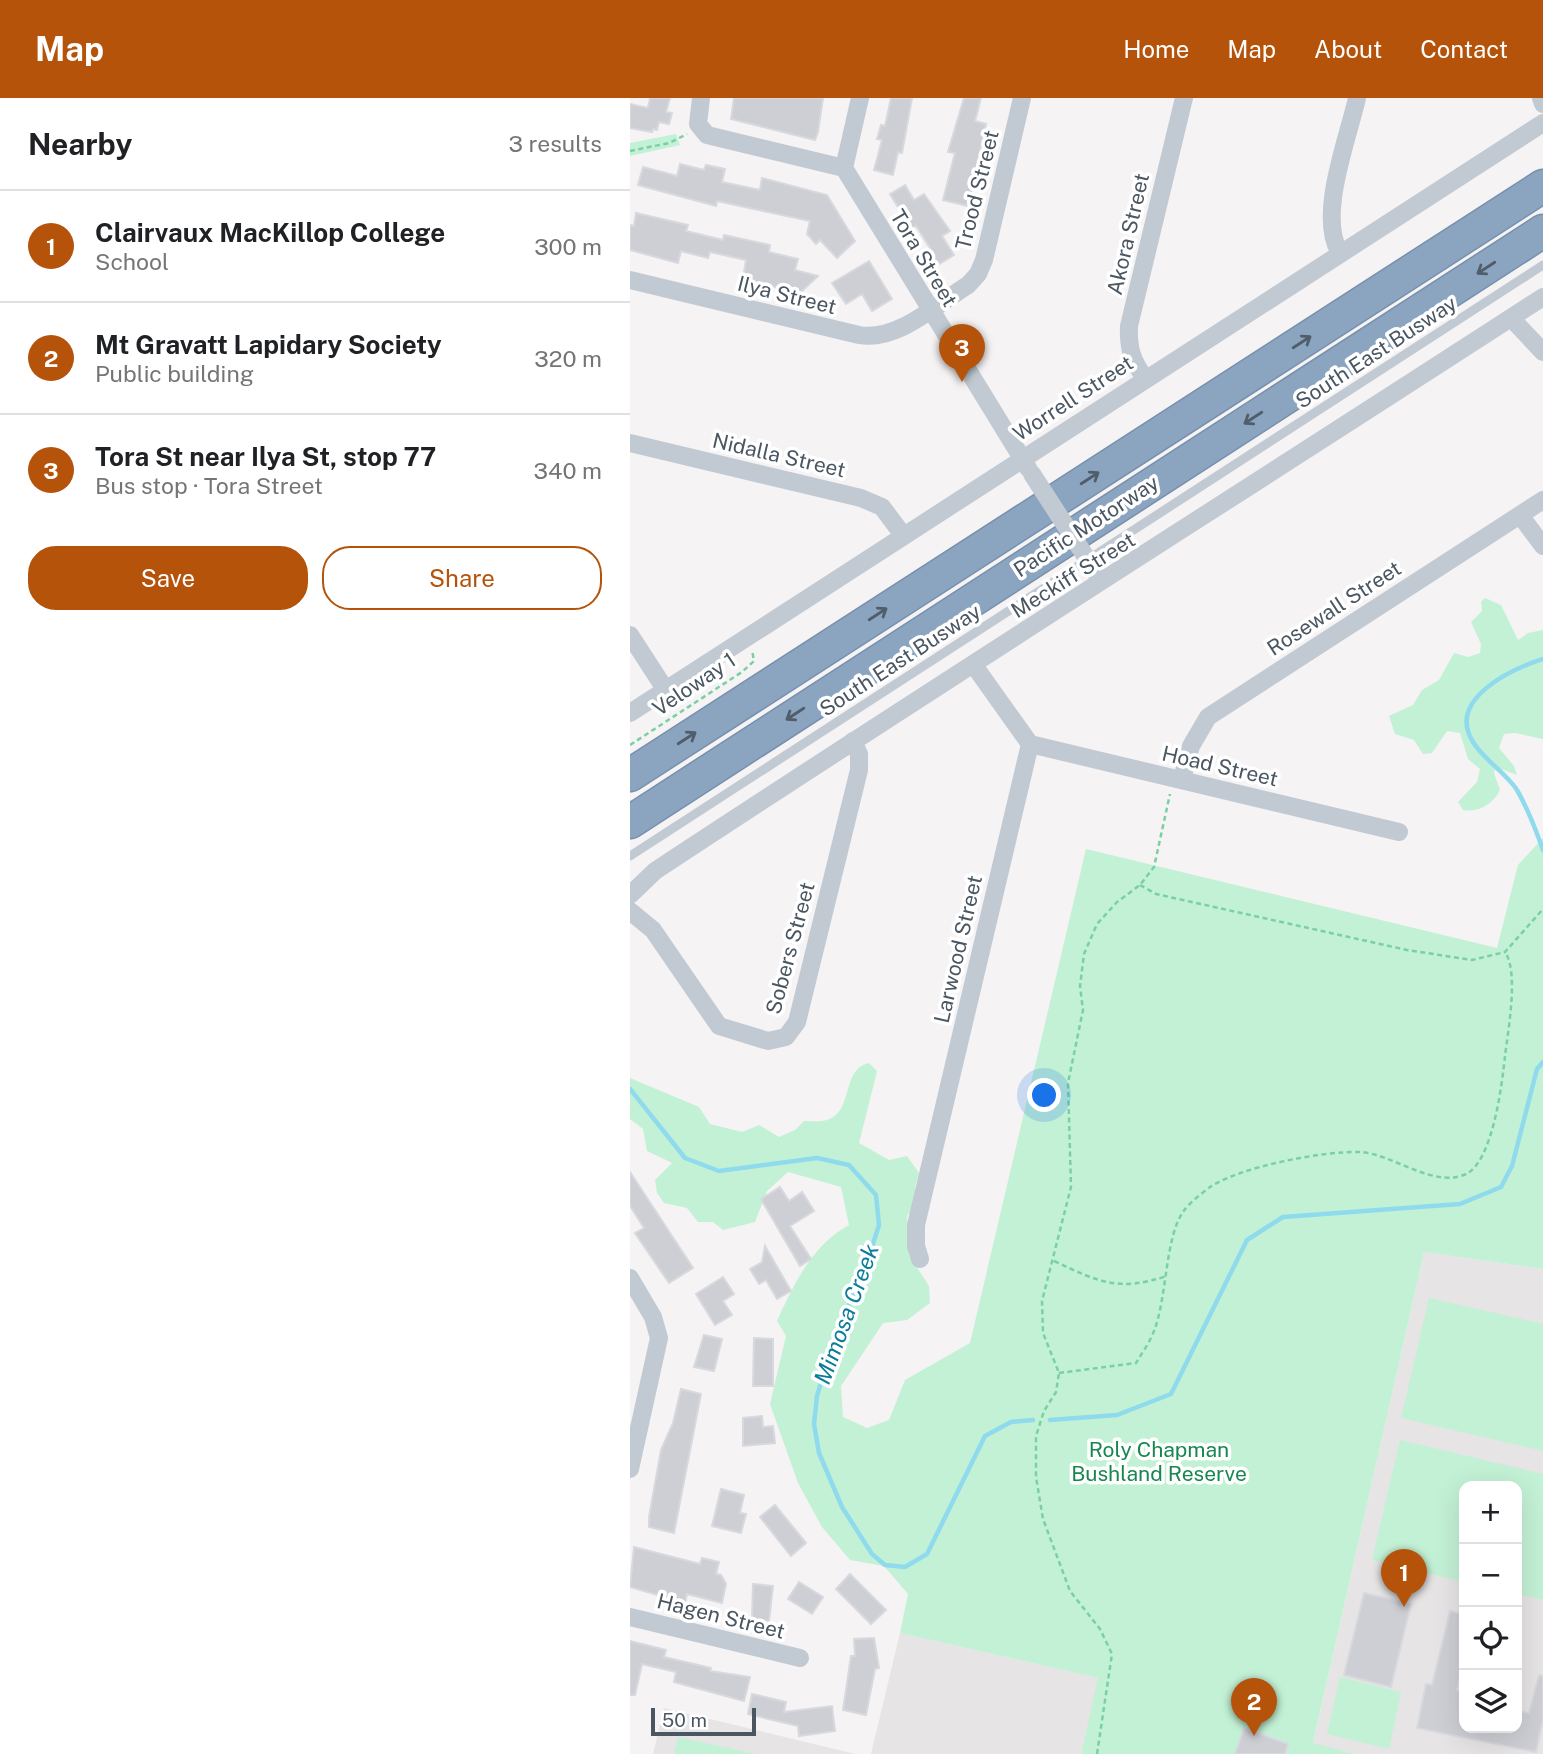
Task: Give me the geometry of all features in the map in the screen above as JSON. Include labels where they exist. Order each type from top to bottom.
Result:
[{"type":"highway","name":"Pacific Motorway","points":[[630,775],[1543,186]]},
{"type":"highway","name":"Pacific Motorway","points":[[630,822],[1543,231]]},
{"type":"street","points":[[701,98],[697,118],[699,128],[712,137],[844,169],[860,98]]},
{"type":"street","name":"Trood Street","points":[[929,309],[968,285],[981,267],[1023,98]]},
{"type":"street","name":"Akora Street","points":[[1145,378],[1134,363],[1128,345],[1129,326],[1184,98]]},
{"type":"street","points":[[1340,253],[1331,232],[1330,212],[1357,98]]},
{"type":"street","points":[[1541,98],[1543,104]]},
{"type":"street","name":"Worrell Street","points":[[630,713],[1543,123]]},
{"type":"street","name":"Tora Street","points":[[844,169],[1022,459],[1100,579]]},
{"type":"street","name":"Ilya Street","points":[[630,280],[867,337],[894,331],[929,309]]},
{"type":"street","name":"Meckiff Street","points":[[630,895],[655,871],[1100,579],[1543,297]]},
{"type":"street","points":[[1511,318],[1543,352]]},
{"type":"street","name":"Nidalla Street","points":[[630,443],[861,498],[881,506],[903,535]]},
{"type":"street","name":"Rosewall Street","points":[[1179,779],[1191,746],[1208,717],[1543,500]]},
{"type":"street","points":[[1520,515],[1543,546]]},
{"type":"street","points":[[630,635],[665,689]]},
{"type":"street","points":[[973,664],[1030,744]]},
{"type":"street","name":"Sobers Street","points":[[630,911],[653,930],[719,1026],[768,1041],[786,1037],[797,1023],[859,771],[859,754],[853,741]]},
{"type":"street","name":"Hoad Street","points":[[1030,744],[1399,832]]},
{"type":"street","name":"Larwood Street","points":[[920,1259],[916,1247],[916,1225],[1030,744]]},
{"type":"street","points":[[630,1278],[653,1317],[659,1338],[630,1469]]},
{"type":"street","name":"Hagen Street","points":[[630,1617],[800,1658]]},
{"type":"lane","name":"South East Busway","points":[[630,856],[1543,265]]},
{"type":"path","points":[[630,151],[669,143],[699,128]]},
{"type":"path","name":"Veloway 1","points":[[630,745],[753,663],[755,657],[745,638]]},
{"type":"path","points":[[1097,1754],[1112,1654],[1101,1629],[1070,1591],[1043,1519],[1036,1478],[1036,1436],[1044,1411],[1056,1392],[1059,1373],[1041,1322],[1042,1301],[1071,1188],[1068,1083],[1083,1010],[1080,986],[1084,954],[1097,924],[1117,902],[1140,885],[1154,867],[1179,779]]},
{"type":"path","points":[[1140,885],[1156,894],[1407,950],[1472,960],[1505,952],[1543,909]]},
{"type":"path","points":[[1059,1373],[1136,1363],[1154,1331],[1173,1237],[1182,1212],[1210,1187],[1247,1169],[1359,1152],[1394,1159],[1428,1174],[1452,1178],[1468,1173],[1483,1154],[1496,1113],[1503,1072],[1510,1018],[1510,960],[1505,952]]},
{"type":"path","points":[[1054,1261],[1106,1284],[1138,1285],[1167,1275]]},
{"type":"shaded area","points":[[1424,1252],[1543,1269],[1543,1754],[1356,1754],[1313,1744]]},
{"type":"shaded area","points":[[900,1633],[1099,1678],[1081,1754],[871,1754]]},
{"type":"shaded area","points":[[664,1708],[855,1754],[653,1754]]},
{"type":"green space","points":[[676,134],[680,145],[630,156],[630,143]]},
{"type":"green space","points":[[1485,598],[1501,605],[1518,640],[1528,633],[1543,630],[1543,739],[1515,733],[1504,734],[1499,748],[1514,766],[1517,775],[1496,767],[1494,773],[1500,790],[1497,795],[1485,806],[1469,811],[1463,810],[1458,802],[1477,782],[1480,769],[1468,759],[1460,733],[1447,731],[1432,753],[1423,754],[1414,740],[1395,734],[1389,716],[1413,705],[1422,690],[1439,680],[1454,653],[1468,657],[1480,653],[1481,644],[1471,622],[1482,611],[1481,602]]},
{"type":"green space","name":"Roly Chapman Bushland Reserve","points":[[1543,838],[1543,1269],[1424,1252],[1313,1743],[1356,1754],[1081,1754],[1098,1678],[900,1633],[908,1594],[884,1566],[850,1560],[822,1527],[798,1483],[770,1404],[786,1336],[777,1321],[797,1280],[814,1254],[836,1233],[849,1225],[841,1187],[788,1172],[767,1191],[755,1222],[723,1230],[713,1222],[698,1222],[687,1208],[664,1203],[657,1193],[655,1180],[672,1163],[647,1151],[643,1129],[630,1119],[630,1078],[699,1107],[710,1124],[742,1132],[759,1125],[779,1137],[795,1130],[804,1121],[825,1121],[835,1115],[845,1100],[854,1073],[869,1063],[877,1071],[859,1143],[889,1160],[907,1156],[919,1173],[915,1187],[917,1202],[907,1216],[909,1255],[929,1286],[930,1303],[907,1320],[883,1323],[841,1386],[843,1417],[867,1428],[889,1420],[905,1380],[970,1343],[1086,849],[1497,948],[1518,865]]},
{"type":"green space","points":[[1429,1298],[1543,1324],[1543,1451],[1401,1418]]},
{"type":"green space","points":[[1400,1440],[1543,1474],[1543,1600],[1522,1595],[1522,1481],[1459,1481],[1459,1581],[1372,1560]]},
{"type":"green space","points":[[1340,1677],[1401,1692],[1389,1749],[1327,1734]]},
{"type":"green space","points":[[678,1737],[756,1754],[674,1754]]},
{"type":"building","points":[[650,98],[670,98],[666,112],[672,113],[669,124],[659,122],[657,130],[653,129],[652,132],[630,128],[630,104],[648,108]]},
{"type":"building","points":[[734,98],[823,98],[815,140],[731,119]]},
{"type":"building","points":[[891,98],[912,98],[902,153],[898,152],[893,175],[874,170],[882,140],[877,139],[881,125],[885,126]]},
{"type":"building","points":[[964,98],[981,98],[975,121],[986,124],[968,206],[943,200],[955,153],[948,152]]},
{"type":"building","points":[[680,164],[704,170],[706,165],[725,169],[722,182],[760,190],[762,178],[827,195],[855,241],[837,258],[820,240],[816,244],[807,234],[810,221],[717,201],[716,206],[638,185],[643,167],[677,176]]},
{"type":"building","points":[[905,185],[914,200],[924,194],[950,231],[942,236],[954,255],[933,268],[923,252],[930,248],[916,226],[911,228],[890,194]]},
{"type":"building","points":[[636,213],[688,225],[686,231],[723,240],[724,235],[770,245],[769,252],[798,259],[795,270],[818,276],[799,294],[743,279],[746,260],[710,252],[708,258],[681,251],[678,263],[630,250],[630,225],[634,226]]},
{"type":"building","points":[[869,261],[892,299],[872,311],[862,294],[846,304],[832,283]]},
{"type":"building","points":[[630,1172],[693,1268],[669,1283],[635,1233],[644,1228],[630,1206]]},
{"type":"building","points":[[780,1187],[789,1201],[802,1192],[814,1211],[790,1226],[811,1259],[800,1266],[761,1199]]},
{"type":"building","points":[[765,1246],[791,1291],[777,1299],[766,1280],[759,1284],[750,1269],[762,1262]]},
{"type":"building","points":[[723,1277],[734,1294],[723,1301],[732,1315],[715,1325],[696,1294]]},
{"type":"building","points":[[704,1335],[722,1339],[714,1371],[694,1367]]},
{"type":"building","points":[[754,1338],[773,1339],[773,1386],[753,1386]]},
{"type":"building","points":[[681,1389],[701,1394],[674,1533],[649,1527],[649,1517],[661,1450],[673,1423]]},
{"type":"building","points":[[762,1416],[763,1427],[773,1426],[775,1443],[743,1446],[743,1418]]},
{"type":"building","points":[[721,1489],[744,1495],[740,1513],[746,1514],[741,1533],[712,1526]]},
{"type":"building","points":[[775,1505],[806,1543],[791,1556],[760,1517]]},
{"type":"building","points":[[634,1547],[700,1564],[702,1558],[719,1562],[716,1574],[721,1575],[726,1584],[722,1603],[687,1594],[685,1603],[630,1587]]},
{"type":"building","points":[[850,1574],[886,1610],[871,1624],[836,1589]]},
{"type":"building","points":[[799,1582],[823,1597],[812,1614],[788,1599]]},
{"type":"building","points":[[753,1584],[773,1586],[769,1621],[752,1619]]},
{"type":"building","points":[[1364,1593],[1411,1604],[1391,1687],[1344,1675]]},
{"type":"building","points":[[1450,1611],[1459,1613],[1459,1733],[1522,1733],[1522,1712],[1529,1713],[1539,1675],[1543,1676],[1543,1719],[1536,1752],[1417,1728],[1426,1684],[1432,1685]]},
{"type":"building","points":[[874,1638],[879,1668],[875,1669],[866,1715],[843,1710],[851,1656],[855,1656],[854,1639]]},
{"type":"building","points":[[630,1641],[666,1650],[664,1657],[711,1668],[710,1671],[750,1677],[744,1701],[674,1682],[676,1672],[642,1664],[635,1695],[630,1695]]},
{"type":"building","points":[[752,1694],[786,1702],[784,1712],[832,1706],[835,1731],[799,1736],[798,1726],[748,1714]]},
{"type":"building","points":[[1244,1728],[1288,1744],[1285,1754],[1235,1754]]},
{"type":"waterway","name":"Mimosa Creek","points":[[1543,659],[1515,670],[1486,688],[1475,699],[1468,712],[1467,726],[1473,742],[1517,790],[1543,850]]},
{"type":"waterway","name":"Mimosa Creek","points":[[1050,1420],[1117,1415],[1171,1394],[1247,1240],[1283,1217],[1460,1204],[1501,1187],[1512,1166],[1537,1069],[1543,1062]]},
{"type":"waterway","name":"Mimosa Creek","points":[[630,1089],[685,1158],[719,1171],[817,1158],[849,1165],[876,1195],[879,1225],[864,1272],[835,1336],[817,1396],[814,1424],[819,1453],[842,1507],[872,1554],[885,1565],[905,1567],[927,1554],[985,1436],[1011,1422],[1033,1420]]},
{"type":"place","name":"Tora St near Ilya St, stop 77","points":[[962,382]]},
{"type":"place","name":"Clairvaux MacKillop College","points":[[1404,1607]]},
{"type":"place","name":"Mt Gravatt Lapidary Society","points":[[1254,1736]]}]
